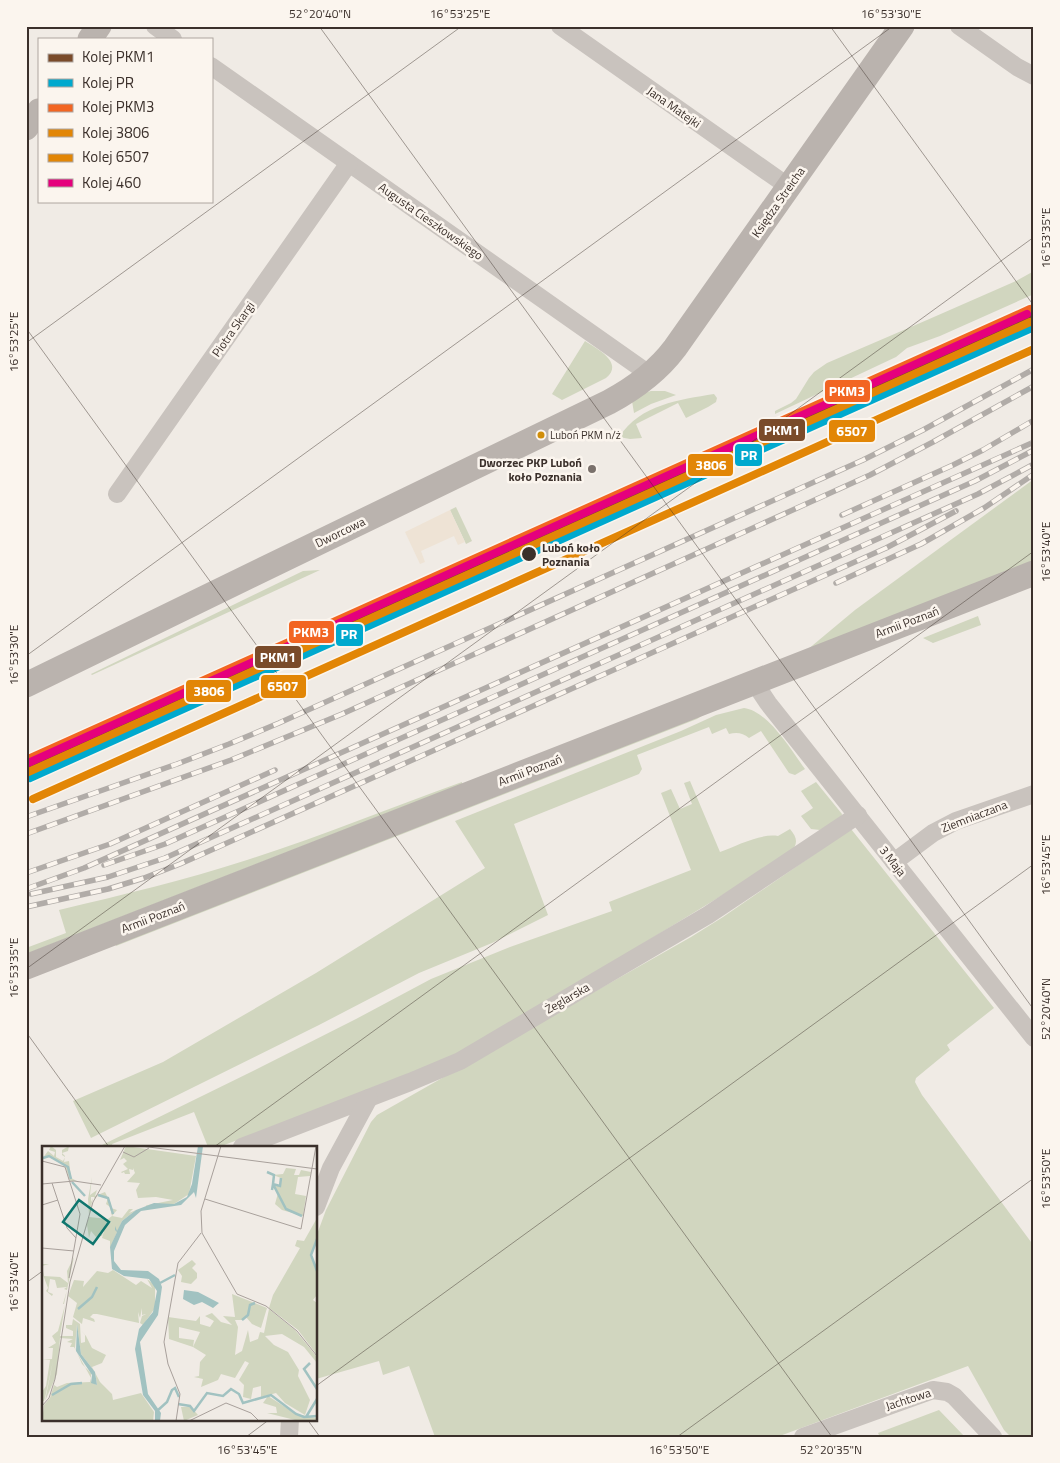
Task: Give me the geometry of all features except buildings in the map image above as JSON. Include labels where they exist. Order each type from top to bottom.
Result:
[{"type":"street","points":[[91,38],[99,26]]},
{"type":"street","points":[[155,26],[172,38]]},
{"type":"street","name":"Jana Matejki","points":[[560,26],[788,187]]},
{"type":"street","name":"Księdza Streicha","points":[[651,374],[675,348],[902,26]]},
{"type":"street","points":[[958,26],[1017,68],[1034,76]]},
{"type":"street","name":"Augusta Cieszkowskiego","points":[[212,67],[642,370],[651,374]]},
{"type":"street","points":[[26,128],[38,112]]},
{"type":"street","name":"Piotra Skargi","points":[[117,494],[349,163]]},
{"type":"street","name":"Dworcowa","points":[[26,686],[609,402],[624,394],[651,374]]},
{"type":"street","name":"Armii Poznań","points":[[26,967],[1034,573]]},
{"type":"street","name":"3 Maja","points":[[754,682],[768,703],[1034,1038]]},
{"type":"street","name":"Ziemniaczana","points":[[894,862],[933,833],[956,821],[1034,794]]},
{"type":"street","name":"Żeglarska","points":[[245,1146],[460,1061],[708,915],[858,815]]},
{"type":"street","points":[[318,1202],[332,1168],[369,1098]]},
{"type":"street","name":"Jachtowa","points":[[807,1436],[933,1390],[947,1392],[954,1396],[993,1437]]},
{"type":"street","points":[[289,1437],[290,1420]]},
{"type":"green space","points":[[1034,271],[1034,294],[940,336],[907,348],[896,357],[775,414],[775,411],[796,399],[814,372],[827,363],[1016,281]]},
{"type":"green space","points":[[585,341],[607,356],[611,362],[611,372],[606,378],[562,400],[552,394]]},
{"type":"green space","points":[[651,391],[665,391],[676,395],[651,404],[634,413],[632,401]]},
{"type":"green space","points":[[714,394],[717,398],[716,402],[686,418],[678,403],[636,424],[642,438],[630,439],[619,437],[638,417],[649,410],[674,402]]},
{"type":"green space","points":[[1034,479],[1034,561],[807,650],[855,610]]},
{"type":"green space","points":[[456,507],[472,541],[466,544],[450,510]]},
{"type":"green space","points":[[320,570],[92,675],[91,674],[303,571]]},
{"type":"green space","points":[[978,616],[981,625],[933,643],[923,638]]},
{"type":"green space","points":[[744,708],[762,716],[778,732],[805,769],[795,775],[789,773],[761,731],[749,738],[740,733],[729,734],[726,728],[712,734],[709,727],[637,755],[642,769],[639,774],[514,824],[548,915],[492,943],[419,973],[319,1025],[91,1138],[73,1101],[163,1062],[316,973],[485,868],[455,821],[681,731],[716,715]]},
{"type":"green space","points":[[708,712],[697,719],[116,946],[115,944]]},
{"type":"green space","points":[[690,781],[720,852],[756,838],[778,836],[790,829],[796,841],[790,854],[459,1056],[222,1146],[208,1146],[194,1112],[112,1144],[113,1146],[100,1146],[253,1071],[431,979],[510,947],[612,911],[609,902],[691,870],[661,793],[671,789],[680,809],[692,804],[684,783]]},
{"type":"green space","points":[[462,782],[462,784],[26,954],[26,948],[66,933],[59,910],[177,881],[247,860]]},
{"type":"green space","points":[[816,782],[842,814],[841,818],[820,830],[811,829],[801,816],[813,808],[801,791]]},
{"type":"green space","points":[[851,829],[994,1008],[947,1045],[950,1050],[916,1078],[915,1082],[922,1095],[1034,1246],[1034,1437],[1011,1437],[1004,1430],[968,1366],[777,1437],[435,1437],[409,1366],[383,1375],[379,1361],[318,1378],[318,1232],[326,1210],[371,1122],[377,1115],[723,917]]},
{"type":"green space","points":[[939,1410],[965,1437],[922,1437],[922,1435],[918,1437],[880,1437],[878,1433]]},
{"type":"shaded area","points":[[450,510],[465,542],[458,545],[454,536],[421,551],[425,562],[420,564],[405,532]]},
{"type":"railway","points":[[26,817],[177,764],[279,723],[863,460],[923,430],[1034,369]]},
{"type":"railway","points":[[26,834],[231,760],[342,714],[870,475],[1034,386]]},
{"type":"railway","points":[[842,515],[953,465],[1034,420]]},
{"type":"railway","points":[[26,889],[84,868],[1034,442]]},
{"type":"railway","points":[[104,865],[165,844],[975,481],[1034,450]]},
{"type":"railway","points":[[31,894],[108,877],[165,858],[978,494],[1034,464]]},
{"type":"railway","points":[[836,583],[921,544],[984,508],[1034,474]]},
{"type":"railway","points":[[26,907],[108,889],[180,864],[886,548],[956,511]]},
{"type":"railway","points":[[26,873],[110,844],[275,770]]},
{"type":"rail line","name":"PKM3","points":[[26,760],[1030,309]]},
{"type":"rail line","name":"460","points":[[26,764],[1027,314]]},
{"type":"rail line","name":"PKM1","points":[[26,770],[1034,317]]},
{"type":"rail line","name":"3806","points":[[26,773],[1030,322]]},
{"type":"rail line","name":"PR","points":[[30,778],[1034,327]]},
{"type":"rail line","name":"6507","points":[[33,799],[1034,349]]},
{"type":"place","name":"Luboń PKM n/ż","points":[[541,435]]},
{"type":"place","name":"Dworzec PKP Luboń koło Poznania","points":[[592,469]]},
{"type":"place","name":"Luboń koło Poznania","points":[[529,554]]}]
